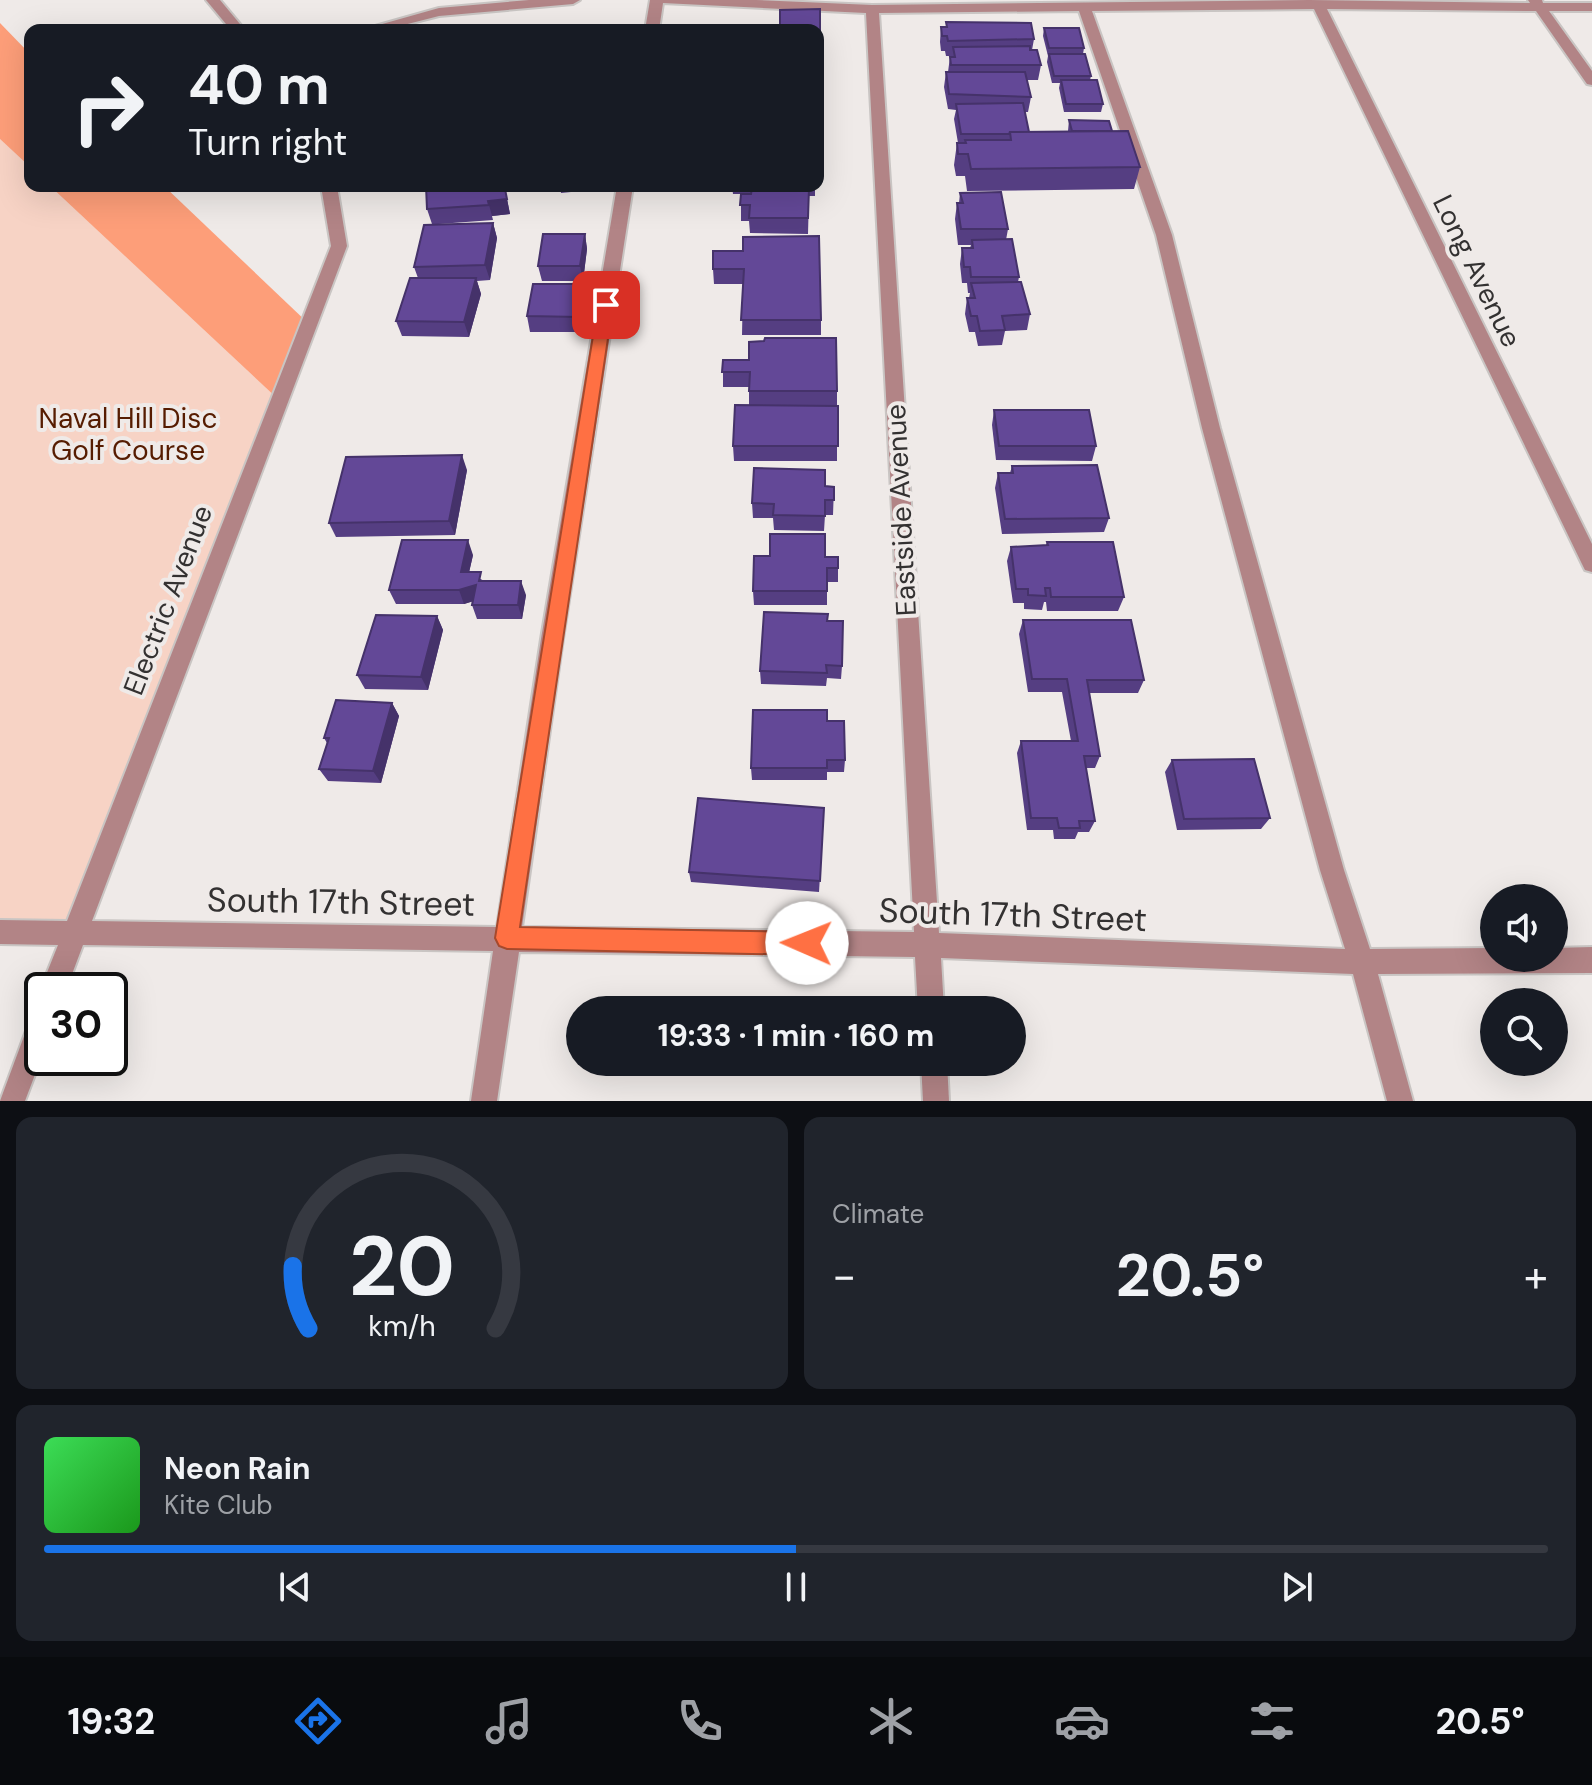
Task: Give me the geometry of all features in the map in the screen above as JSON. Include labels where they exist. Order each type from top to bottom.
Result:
[{"type":"street","points":[[213,0],[233,24]]},
{"type":"street","points":[[392,24],[439,12],[573,0]]},
{"type":"street","points":[[653,24],[657,0]]},
{"type":"street","points":[[666,0],[872,9],[1317,2],[1536,3],[1592,7]]},
{"type":"street","name":"Long Avenue","points":[[1317,2],[1592,564]]},
{"type":"street","points":[[1536,3],[1592,81]]},
{"type":"street","points":[[1093,6],[1164,235],[1211,428],[1332,870],[1362,962],[1400,1101]]},
{"type":"street","name":"Eastside Avenue","points":[[872,9],[930,996]]},
{"type":"street","name":"Electric Avenue","points":[[60,972],[339,246],[330,192]]},
{"type":"street","points":[[484,1101],[624,192]]},
{"type":"street","name":"South 17th Street","points":[[0,932],[927,945],[1362,962],[1592,960]]},
{"type":"street","points":[[12,1101],[24,1069]]},
{"type":"street","points":[[935,1076],[936,1101]]},
{"type":"green space","name":"Naval Hill Disc Golf Course","points":[[0,139],[24,161],[24,192],[56,192],[279,400],[79,919],[0,933]]},
{"type":"shaded area","points":[[0,23],[24,48],[24,161],[0,139]]},
{"type":"shaded area","points":[[56,192],[170,192],[309,324],[279,400]]},
{"type":"building","points":[[820,9],[820,24],[780,24],[780,10]]},
{"type":"building","points":[[946,22],[1031,23],[1034,39],[948,41],[947,36],[942,36],[941,27],[947,27]]},
{"type":"building","points":[[1044,28],[1079,28],[1084,48],[1049,48]]},
{"type":"building","points":[[1030,46],[1030,50],[1037,50],[1041,65],[951,65],[950,57],[955,57],[953,47]]},
{"type":"building","points":[[1049,54],[1085,54],[1091,76],[1054,76]]},
{"type":"building","points":[[946,72],[1025,72],[1031,97],[949,94]]},
{"type":"building","points":[[1061,80],[1097,80],[1103,104],[1066,104]]},
{"type":"building","points":[[1023,103],[1029,132],[961,134],[956,104]]},
{"type":"building","points":[[1069,120],[1109,121],[1112,131],[1072,131]]},
{"type":"building","points":[[1128,131],[1140,167],[971,169],[968,154],[958,154],[957,143],[966,143],[965,140],[1011,140],[1010,132]]},
{"type":"building","points":[[426,192],[506,192],[507,199],[488,201],[489,205],[427,209]]},
{"type":"building","points":[[809,192],[808,218],[749,218],[750,205],[740,205],[741,194]]},
{"type":"building","points":[[1001,192],[1008,229],[961,229],[957,203],[963,203],[960,193]]},
{"type":"building","points":[[493,223],[485,265],[414,267],[424,225]]},
{"type":"building","points":[[543,234],[585,234],[580,266],[538,266]]},
{"type":"building","points":[[819,236],[821,320],[741,320],[744,269],[713,269],[713,251],[743,251],[743,237]]},
{"type":"building","points":[[1012,239],[1019,277],[971,277],[970,267],[964,267],[962,248],[973,248],[972,240]]},
{"type":"building","points":[[410,278],[476,278],[464,322],[396,321]]},
{"type":"building","points":[[1021,282],[1030,314],[1002,316],[1005,330],[980,331],[977,316],[971,316],[967,298],[975,298],[971,283]]},
{"type":"building","points":[[533,284],[585,284],[579,317],[527,316]]},
{"type":"building","points":[[765,338],[836,338],[837,391],[749,391],[750,372],[722,372],[723,360],[749,360],[749,342],[764,341]]},
{"type":"building","points":[[735,405],[838,406],[838,446],[733,446]]},
{"type":"building","points":[[994,410],[1089,410],[1096,446],[999,446]]},
{"type":"building","points":[[462,455],[449,521],[329,523],[346,457]]},
{"type":"building","points":[[1097,465],[1109,518],[1005,519],[998,473],[1013,473],[1012,466]]},
{"type":"building","points":[[754,468],[825,470],[825,486],[834,487],[834,500],[825,500],[825,516],[773,515],[774,504],[752,503]]},
{"type":"building","points":[[770,534],[825,534],[825,557],[838,557],[838,568],[827,568],[827,591],[753,591],[754,556],[770,556]]},
{"type":"building","points":[[402,540],[468,540],[461,572],[481,572],[479,581],[521,581],[518,605],[472,605],[476,585],[459,590],[389,590]]},
{"type":"building","points":[[1047,542],[1113,542],[1124,597],[1051,597],[1050,588],[1045,588],[1046,596],[1028,595],[1028,589],[1016,589],[1011,547],[1048,545]]},
{"type":"building","points":[[764,612],[828,614],[827,621],[843,621],[842,666],[826,665],[827,673],[760,671]]},
{"type":"building","points":[[376,615],[437,616],[421,677],[357,675]]},
{"type":"building","points":[[1023,620],[1131,620],[1144,680],[1087,680],[1100,756],[1084,756],[1095,821],[1079,821],[1080,828],[1059,828],[1057,818],[1031,818],[1021,741],[1078,741],[1067,679],[1032,679]]},
{"type":"building","points":[[336,700],[392,703],[373,771],[319,769],[329,738],[324,738]]},
{"type":"building","points":[[753,710],[827,710],[827,721],[844,721],[845,760],[827,760],[827,768],[751,768]]},
{"type":"building","points":[[1254,759],[1270,818],[1184,819],[1172,760]]},
{"type":"building","points":[[698,798],[824,808],[820,881],[689,872]]},
{"type":"route","points":[[606,305],[507,938],[807,943]]}]
